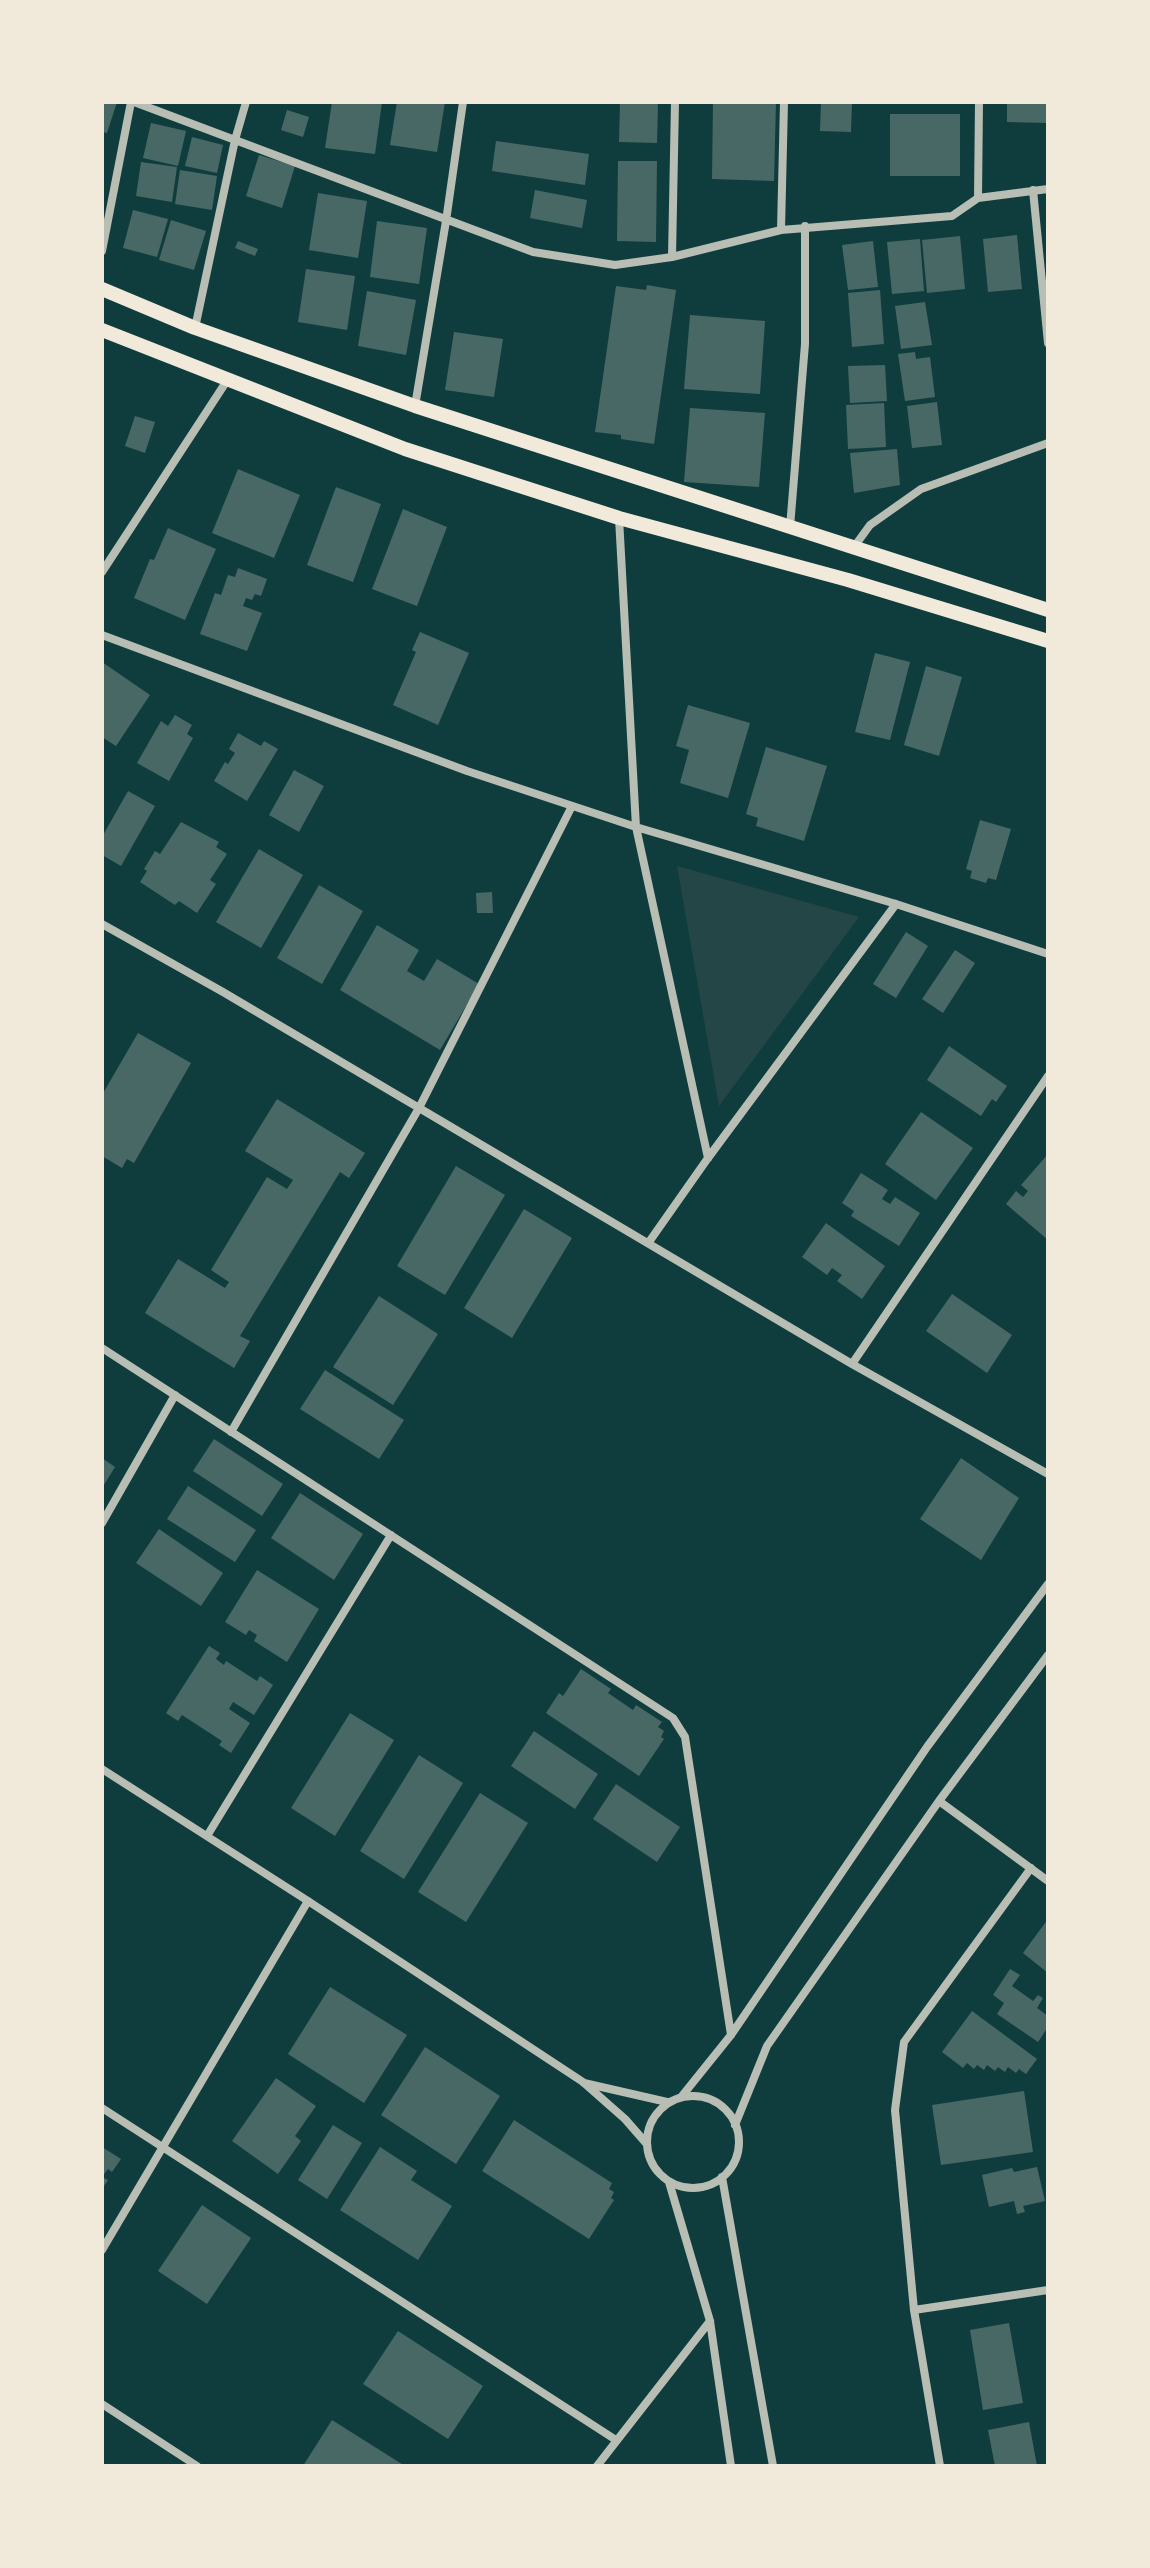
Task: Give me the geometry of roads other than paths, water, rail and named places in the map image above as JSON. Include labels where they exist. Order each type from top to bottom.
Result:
[{"type":"main road","points":[[102,289],[195,328],[415,406],[1048,610]]},
{"type":"main road","points":[[102,330],[405,449],[619,518],[848,580],[1048,641]]},
{"type":"street","points":[[102,251],[132,102],[533,252],[615,265],[672,257],[805,226],[952,216],[978,198],[1048,189]]},
{"type":"street","points":[[195,328],[246,102]]},
{"type":"street","points":[[415,406],[463,102]]},
{"type":"street","points":[[672,257],[675,102]]},
{"type":"street","points":[[781,230],[784,102]]},
{"type":"street","points":[[978,198],[979,102]]},
{"type":"street","points":[[1033,190],[1048,343]]},
{"type":"street","points":[[790,528],[805,344],[805,226]]},
{"type":"street","points":[[102,572],[228,379]]},
{"type":"street","points":[[854,547],[870,525],[921,489],[1048,443]]},
{"type":"street","points":[[619,518],[636,827],[708,1158]]},
{"type":"street","points":[[102,635],[467,771],[636,827],[896,904],[1048,954]]},
{"type":"street","points":[[231,1432],[419,1108],[572,806]]},
{"type":"street","points":[[649,1242],[896,904]]},
{"type":"street","points":[[102,924],[223,992],[852,1364],[1048,1474]]},
{"type":"street","points":[[852,1364],[1048,1076]]},
{"type":"street","points":[[102,1348],[673,1718],[685,1737],[731,2035]]},
{"type":"street","points":[[102,1523],[175,1395]]},
{"type":"street","points":[[207,1836],[391,1535]]},
{"type":"street","points":[[682,2096],[731,2035],[927,1747],[1048,1584]]},
{"type":"street","points":[[735,2125],[767,2046],[939,1801],[1048,1655]]},
{"type":"street","points":[[102,1769],[583,2082],[625,2119],[646,2143]]},
{"type":"street","points":[[939,1801],[1048,1881]]},
{"type":"street","points":[[940,2466],[914,2310],[895,2110],[904,2042],[1031,1868]]},
{"type":"street","points":[[102,2250],[308,1901]]},
{"type":"street","points":[[583,2082],[667,2102]]},
{"type":"street","points":[[697,2095],[711,2099],[723,2107],[735,2125],[739,2147],[735,2161],[722,2177],[700,2188],[669,2182],[657,2172],[649,2158],[646,2143],[648,2127],[667,2102],[682,2096],[697,2095]]},
{"type":"street","points":[[102,2108],[616,2440]]},
{"type":"street","points":[[722,2177],[773,2466]]},
{"type":"street","points":[[669,2182],[710,2321],[731,2466]]},
{"type":"street","points":[[914,2310],[1048,2290]]},
{"type":"street","points":[[597,2466],[710,2321]]},
{"type":"street","points":[[102,2404],[197,2466]]}]
